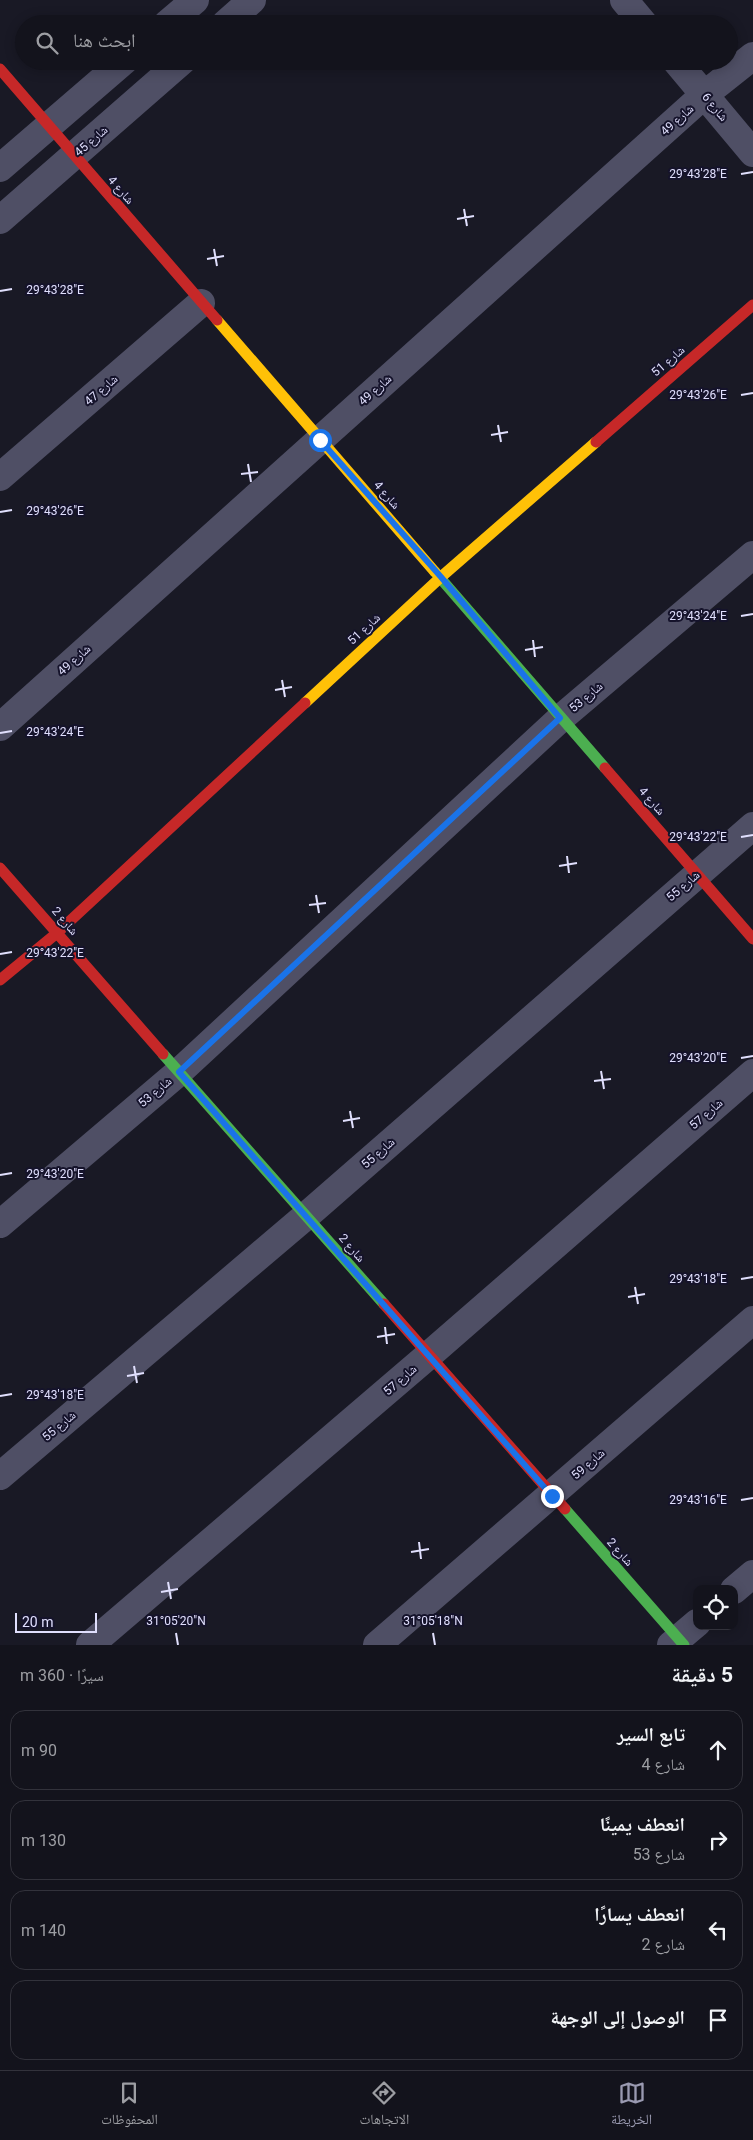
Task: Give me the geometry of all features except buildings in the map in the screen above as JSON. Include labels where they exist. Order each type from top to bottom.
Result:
[{"type":"street","points":[[178,15],[195,0]]},
{"type":"street","points":[[235,15],[252,0]]},
{"type":"street","points":[[624,0],[636,15]]},
{"type":"street","name":"شارع 49","points":[[738,68],[753,56]]},
{"type":"street","name":"شارع 4","points":[[0,69],[753,939]]},
{"type":"street","points":[[0,168],[113,70]]},
{"type":"street","name":"شارع 45","points":[[0,220],[172,70]]},
{"type":"street","name":"شارع 6","points":[[683,70],[753,153]]},
{"type":"street","name":"شارع 49","points":[[0,727],[704,95],[735,70]]},
{"type":"street","name":"شارع 47","points":[[0,477],[201,303]]},
{"type":"street","name":"شارع 51","points":[[0,980],[56,933],[441,577],[753,305]]},
{"type":"street","name":"شارع 53","points":[[0,1224],[179,1072],[560,718],[753,555]]},
{"type":"street","name":"شارع 55","points":[[0,1476],[306,1216],[753,826]]},
{"type":"street","name":"شارع 2","points":[[0,868],[552,1496],[683,1638]]},
{"type":"street","name":"شارع 57","points":[[90,1645],[753,1073]]},
{"type":"street","name":"شارع 59","points":[[377,1645],[552,1496],[753,1320]]},
{"type":"street","points":[[738,1587],[753,1574]]},
{"type":"traffic: fast","points":[[435,572],[605,768]]},
{"type":"traffic: fast","points":[[163,1054],[384,1304]]},
{"type":"traffic: fast","points":[[565,1509],[684,1645]]},
{"type":"traffic: slow","points":[[217,320],[435,572]]},
{"type":"traffic: slow","points":[[305,703],[441,577],[596,442]]},
{"type":"traffic: jam","points":[[0,69],[217,320]]},
{"type":"traffic: jam","points":[[596,442],[753,305]]},
{"type":"traffic: jam","points":[[0,980],[57,933],[305,703]]},
{"type":"traffic: jam","points":[[605,768],[753,939]]},
{"type":"traffic: jam","points":[[0,868],[163,1054]]},
{"type":"traffic: jam","points":[[384,1304],[565,1509]]},
{"type":"route","points":[[320,440],[441,577],[560,718],[179,1072],[552,1496]]}]
